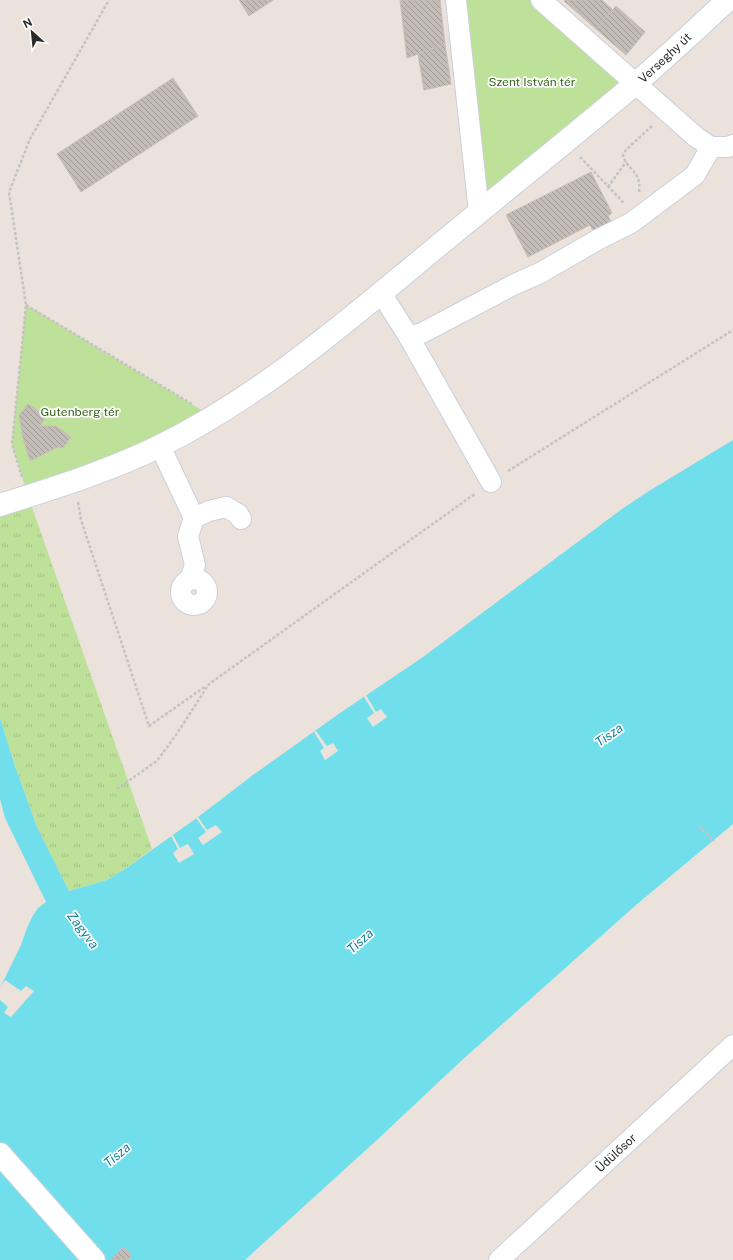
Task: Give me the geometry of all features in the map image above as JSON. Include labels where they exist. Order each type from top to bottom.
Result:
[{"type":"main road","name":"Verseghy út","points":[[636,83],[728,0]]},
{"type":"main road","points":[[0,506],[114,467],[160,446],[213,417],[285,368],[354,315],[636,83]]},
{"type":"main road","points":[[0,1154],[94,1260]]},
{"type":"street","points":[[456,0],[479,212]]},
{"type":"street","points":[[541,0],[636,83]]},
{"type":"street","name":"Verseghy út","points":[[636,83],[696,137],[711,148]]},
{"type":"street","points":[[409,337],[422,333],[513,285],[540,273],[599,240],[629,215],[696,175],[711,148],[728,147],[733,145]]},
{"type":"street","points":[[381,293],[409,337],[491,482]]},
{"type":"street","points":[[160,446],[194,518],[188,536],[195,565],[190,580]]},
{"type":"street","points":[[194,518],[209,511],[226,507],[238,514],[241,520]]},
{"type":"street","name":"Üdülősor","points":[[499,1260],[733,1045]]},
{"type":"path","points":[[28,496],[12,444],[26,305],[9,192],[30,138],[109,0]]},
{"type":"path","points":[[629,215],[631,201],[636,197],[640,186],[635,172],[624,159],[624,152],[668,111]]},
{"type":"path","points":[[565,141],[608,187],[629,215]]},
{"type":"path","points":[[608,187],[626,162]]},
{"type":"path","points":[[26,305],[213,417]]},
{"type":"path","points":[[81,520],[150,726],[491,482],[733,330]]},
{"type":"path","points":[[117,789],[157,761],[209,684]]},
{"type":"path","points":[[700,826],[714,840]]},
{"type":"green space","name":"Szent István tér","points":[[456,0],[541,0],[636,83],[479,212]]},
{"type":"green space","name":"Gutenberg tér","points":[[26,305],[213,417],[28,496],[12,444]]},
{"type":"green space","points":[[28,496],[152,849],[128,867],[107,880],[69,891],[37,827],[15,766],[0,718],[0,506]]},
{"type":"water","points":[[733,440],[733,824],[636,905],[461,1061],[245,1260],[0,1260],[0,988],[21,945],[32,917],[38,908],[46,902],[5,818],[0,799],[0,718],[15,766],[37,827],[69,891],[107,880],[128,867],[198,817],[253,775],[340,713],[423,657],[622,509]]},
{"type":"pier","points":[[366,695],[376,712],[381,709],[387,717],[373,727],[367,718],[374,713],[364,697]]},
{"type":"pier","points":[[316,731],[327,746],[333,743],[338,751],[325,760],[320,751],[324,748],[314,732]]},
{"type":"pier","points":[[198,817],[207,830],[216,825],[222,832],[203,845],[198,838],[206,832],[196,818]]},
{"type":"pier","points":[[173,835],[180,848],[188,844],[194,854],[179,863],[173,853],[178,849],[171,836]]},
{"type":"pier","points":[[5,980],[21,991],[26,986],[34,991],[11,1017],[4,1013],[8,1007],[0,1000],[0,988]]},
{"type":"building","points":[[239,0],[273,0],[249,16]]},
{"type":"building","points":[[400,0],[440,0],[445,44],[407,58]]},
{"type":"building","points":[[602,0],[613,10],[596,29],[564,1]]},
{"type":"building","points":[[616,6],[645,32],[626,55],[596,29]]},
{"type":"building","points":[[445,44],[451,84],[424,90],[418,54]]},
{"type":"building","points":[[173,78],[198,116],[81,192],[57,154]]},
{"type":"building","points":[[591,172],[612,213],[608,216],[612,224],[594,233],[590,225],[528,257],[506,215]]},
{"type":"building","points":[[28,404],[46,416],[40,426],[56,426],[71,437],[63,448],[57,447],[30,461],[23,438],[19,415]]},
{"type":"building","points":[[124,1247],[132,1255],[127,1260],[110,1260]]},
{"type":"water label","name":"Tisza","points":[[609,735]]},
{"type":"water label","name":"Zagyva","points":[[83,930]]},
{"type":"water label","name":"Tisza","points":[[360,941]]},
{"type":"water label","name":"Tisza","points":[[117,1155]]}]
